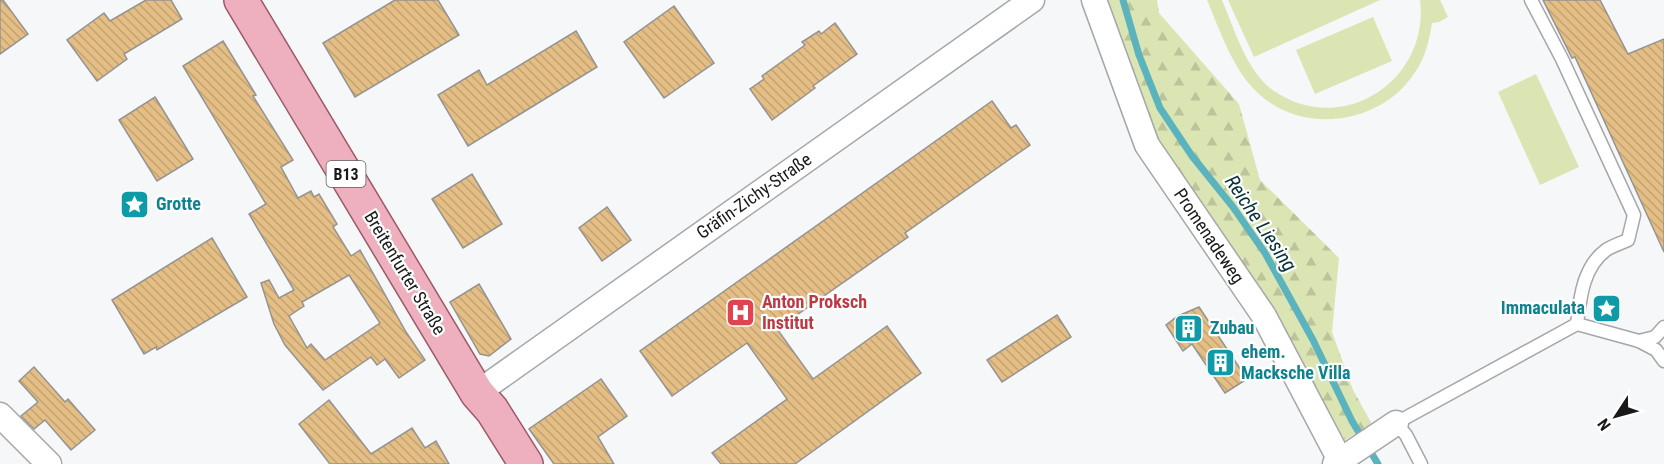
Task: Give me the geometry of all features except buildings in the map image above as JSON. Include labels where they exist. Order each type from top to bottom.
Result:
[{"type":"main road","name":"Breitenfurter Straße","points":[[241,0],[477,393],[492,410],[526,464]]},
{"type":"main road","name":"Breitenfurter Straße","points":[[477,393],[481,418],[493,443],[508,464]]},
{"type":"street","name":"Gräfin-Zichy-Straße","points":[[477,393],[1032,0]]},
{"type":"street","name":"Promenadeweg","points":[[1094,0],[1147,145],[1264,315],[1342,460]]},
{"type":"street","points":[[0,415],[49,464]]},
{"type":"street","points":[[1342,460],[1387,429]]},
{"type":"lane","points":[[1531,0],[1562,59],[1634,215],[1628,240],[1605,250],[1588,272],[1581,295],[1577,324]]},
{"type":"lane","points":[[1387,429],[1577,324],[1640,341],[1656,350],[1664,361]]},
{"type":"lane","points":[[1640,341],[1655,337],[1664,327]]},
{"type":"lane","points":[[1387,429],[1406,435],[1421,464]]},
{"type":"green space","points":[[1106,0],[1157,0],[1159,13],[1239,104],[1260,180],[1339,258],[1332,332],[1353,390],[1372,424],[1345,440],[1272,310],[1194,197],[1146,121]]},
{"type":"green space","points":[[1207,0],[1222,0],[1242,49],[1264,83],[1274,91],[1300,104],[1327,108],[1353,104],[1377,93],[1396,76],[1411,55],[1419,29],[1420,0],[1440,0],[1448,17],[1432,23],[1423,59],[1397,94],[1379,106],[1360,114],[1318,119],[1297,115],[1278,107],[1260,95],[1242,75],[1235,63]]},
{"type":"green space","points":[[1228,0],[1380,0],[1254,57]]},
{"type":"green space","points":[[1373,17],[1392,61],[1315,94],[1296,50]]},
{"type":"green space","points":[[1536,74],[1579,167],[1540,185],[1498,92]]},
{"type":"waterway","name":"Reiche Liesing","points":[[1123,0],[1139,55],[1160,108],[1192,156],[1233,207],[1265,253],[1313,340],[1352,421],[1378,464]]},
{"type":"place","name":"Grotte","points":[[135,204]]},
{"type":"place","name":"Immaculata","points":[[1606,308]]},
{"type":"place","name":"Anton Proksch Institut","points":[[741,312]]},
{"type":"place","name":"Zubau","points":[[1189,328]]},
{"type":"place","name":"ehem. Macksche Villa","points":[[1220,362]]}]
